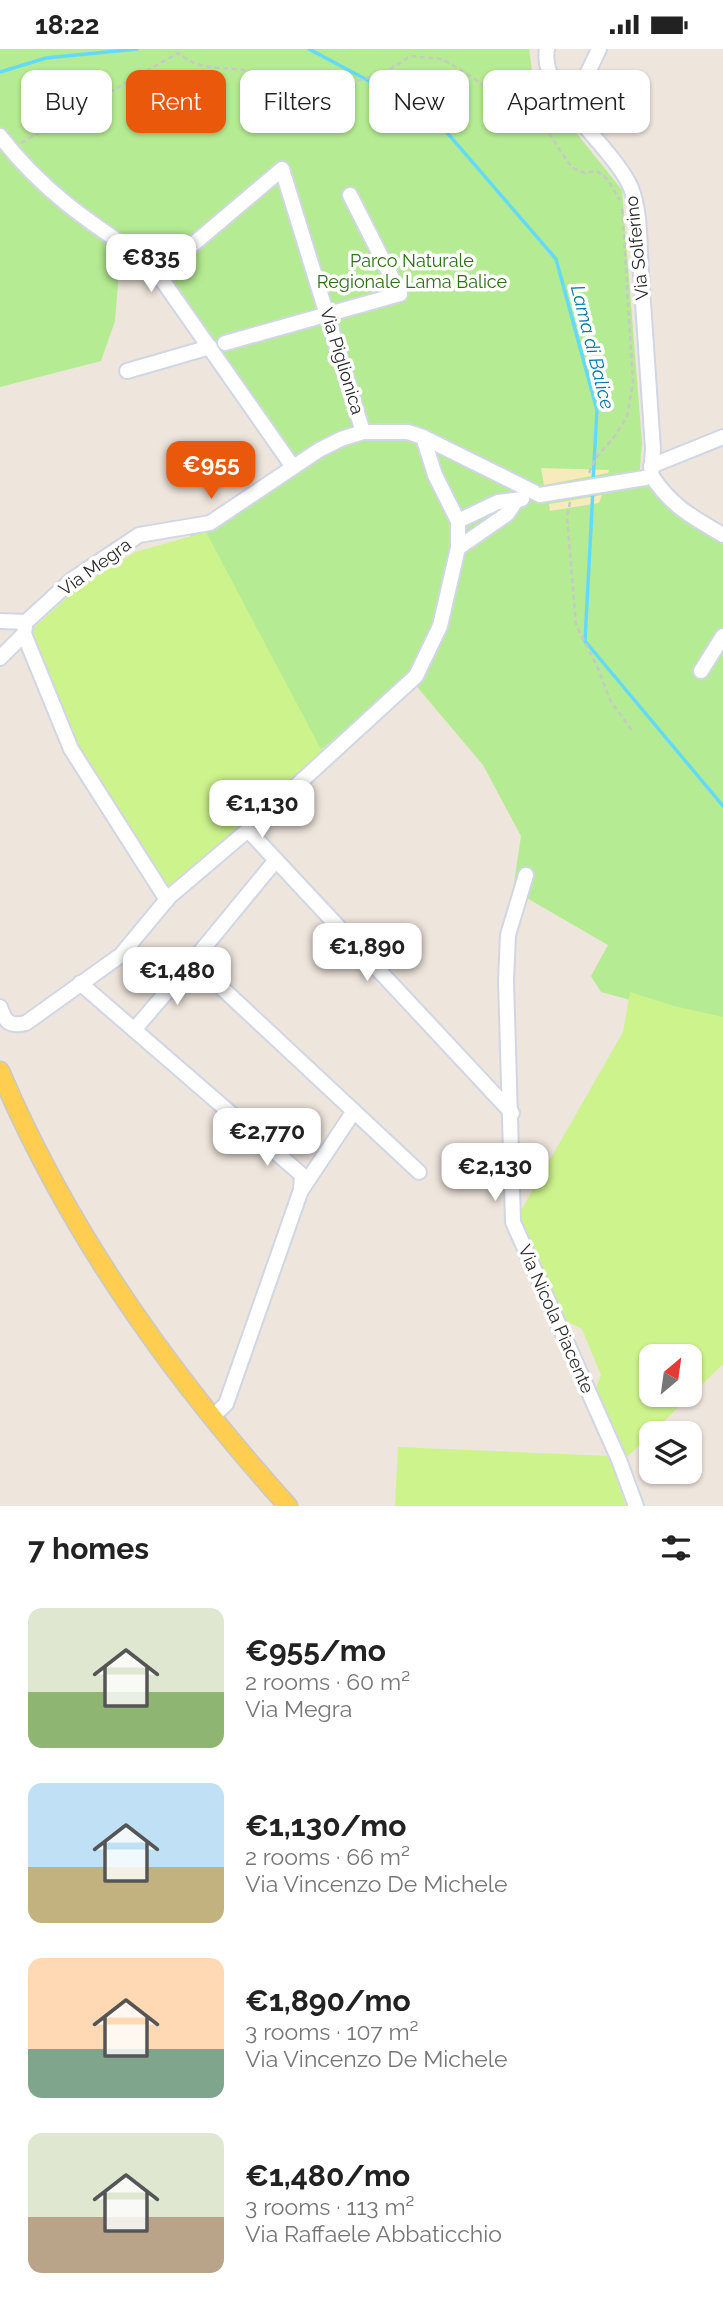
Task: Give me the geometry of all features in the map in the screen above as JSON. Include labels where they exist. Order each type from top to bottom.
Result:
[{"type":"main road","points":[[0,1071],[46,1167],[102,1266],[211,1418],[288,1506]]},
{"type":"street","name":"Via Solferino","points":[[547,49],[548,70]]},
{"type":"street","points":[[589,70],[599,49]]},
{"type":"street","name":"Via Solferino","points":[[592,133],[631,188],[638,234],[653,449],[649,473]]},
{"type":"street","points":[[0,135],[56,197],[146,260],[218,345],[293,467]]},
{"type":"street","name":"Via Piglionica","points":[[158,274],[282,169],[363,432]]},
{"type":"street","points":[[127,371],[400,294],[350,195]]},
{"type":"street","name":"Via Megra","points":[[0,658],[73,579],[139,535],[210,523],[319,450],[363,432],[408,432],[423,437],[540,495]]},
{"type":"street","points":[[0,1007],[5,1019],[11,1023],[26,1023],[121,955],[167,900],[248,830],[416,676],[440,626],[458,548],[458,521],[435,475],[423,437]]},
{"type":"street","points":[[458,521],[499,502],[516,501],[649,473],[723,437]]},
{"type":"street","points":[[649,473],[669,500],[723,535]]},
{"type":"street","points":[[458,548],[507,514],[516,501]]},
{"type":"street","points":[[0,621],[25,628],[71,749],[167,900]]},
{"type":"street","points":[[701,671],[723,636]]},
{"type":"street","points":[[248,830],[512,1113]]},
{"type":"street","points":[[134,1030],[276,860]]},
{"type":"street","name":"Via Nicola Piacente","points":[[526,875],[508,935],[506,979],[512,1113],[513,1221],[619,1460],[636,1506]]},
{"type":"street","points":[[193,961],[419,1172]]},
{"type":"street","points":[[80,983],[302,1175],[302,1190]]},
{"type":"street","points":[[211,1418],[226,1404],[302,1190],[354,1111]]},
{"type":"path","points":[[10,149],[178,53],[196,64],[312,83],[341,84],[373,78],[396,67],[410,56],[442,59],[544,126],[572,169],[585,173],[597,171],[607,179],[621,202],[633,382],[627,416],[615,436],[594,459],[589,473]]},
{"type":"path","points":[[569,503],[567,517],[576,625],[597,666],[610,701],[633,732]]},
{"type":"green space","name":"Parco Naturale Regionale Lama Balice","points":[[0,49],[529,49],[532,70],[483,70],[483,133],[576,133],[622,190],[642,443],[639,481],[723,533],[723,1025],[601,992],[591,976],[608,945],[513,890],[521,836],[483,765],[408,676],[301,767],[189,534],[287,468],[152,272],[121,248],[115,321],[101,361],[0,387]]},
{"type":"green space","points":[[206,532],[323,753],[166,891],[76,747],[30,631],[78,587],[135,552]]},
{"type":"green space","points":[[630,992],[723,1017],[723,1364],[702,1384],[702,1344],[639,1344],[639,1407],[679,1407],[664,1421],[639,1421],[639,1445],[626,1458],[596,1388],[601,1375],[582,1329],[566,1321],[519,1214],[623,1032]]},
{"type":"green space","points":[[398,1447],[609,1456],[626,1506],[395,1506]]},
{"type":"sand","points":[[541,468],[609,470],[608,473],[544,485]]},
{"type":"sand","points":[[602,495],[599,503],[550,511],[549,504]]},
{"type":"waterway","name":"Lama di Balice","points":[[0,72],[46,58],[137,49]]},
{"type":"waterway","name":"Lama di Balice","points":[[309,49],[431,114],[556,259],[597,410],[593,481]]},
{"type":"waterway","name":"Lama di Balice","points":[[593,489],[585,641],[723,806]]}]
